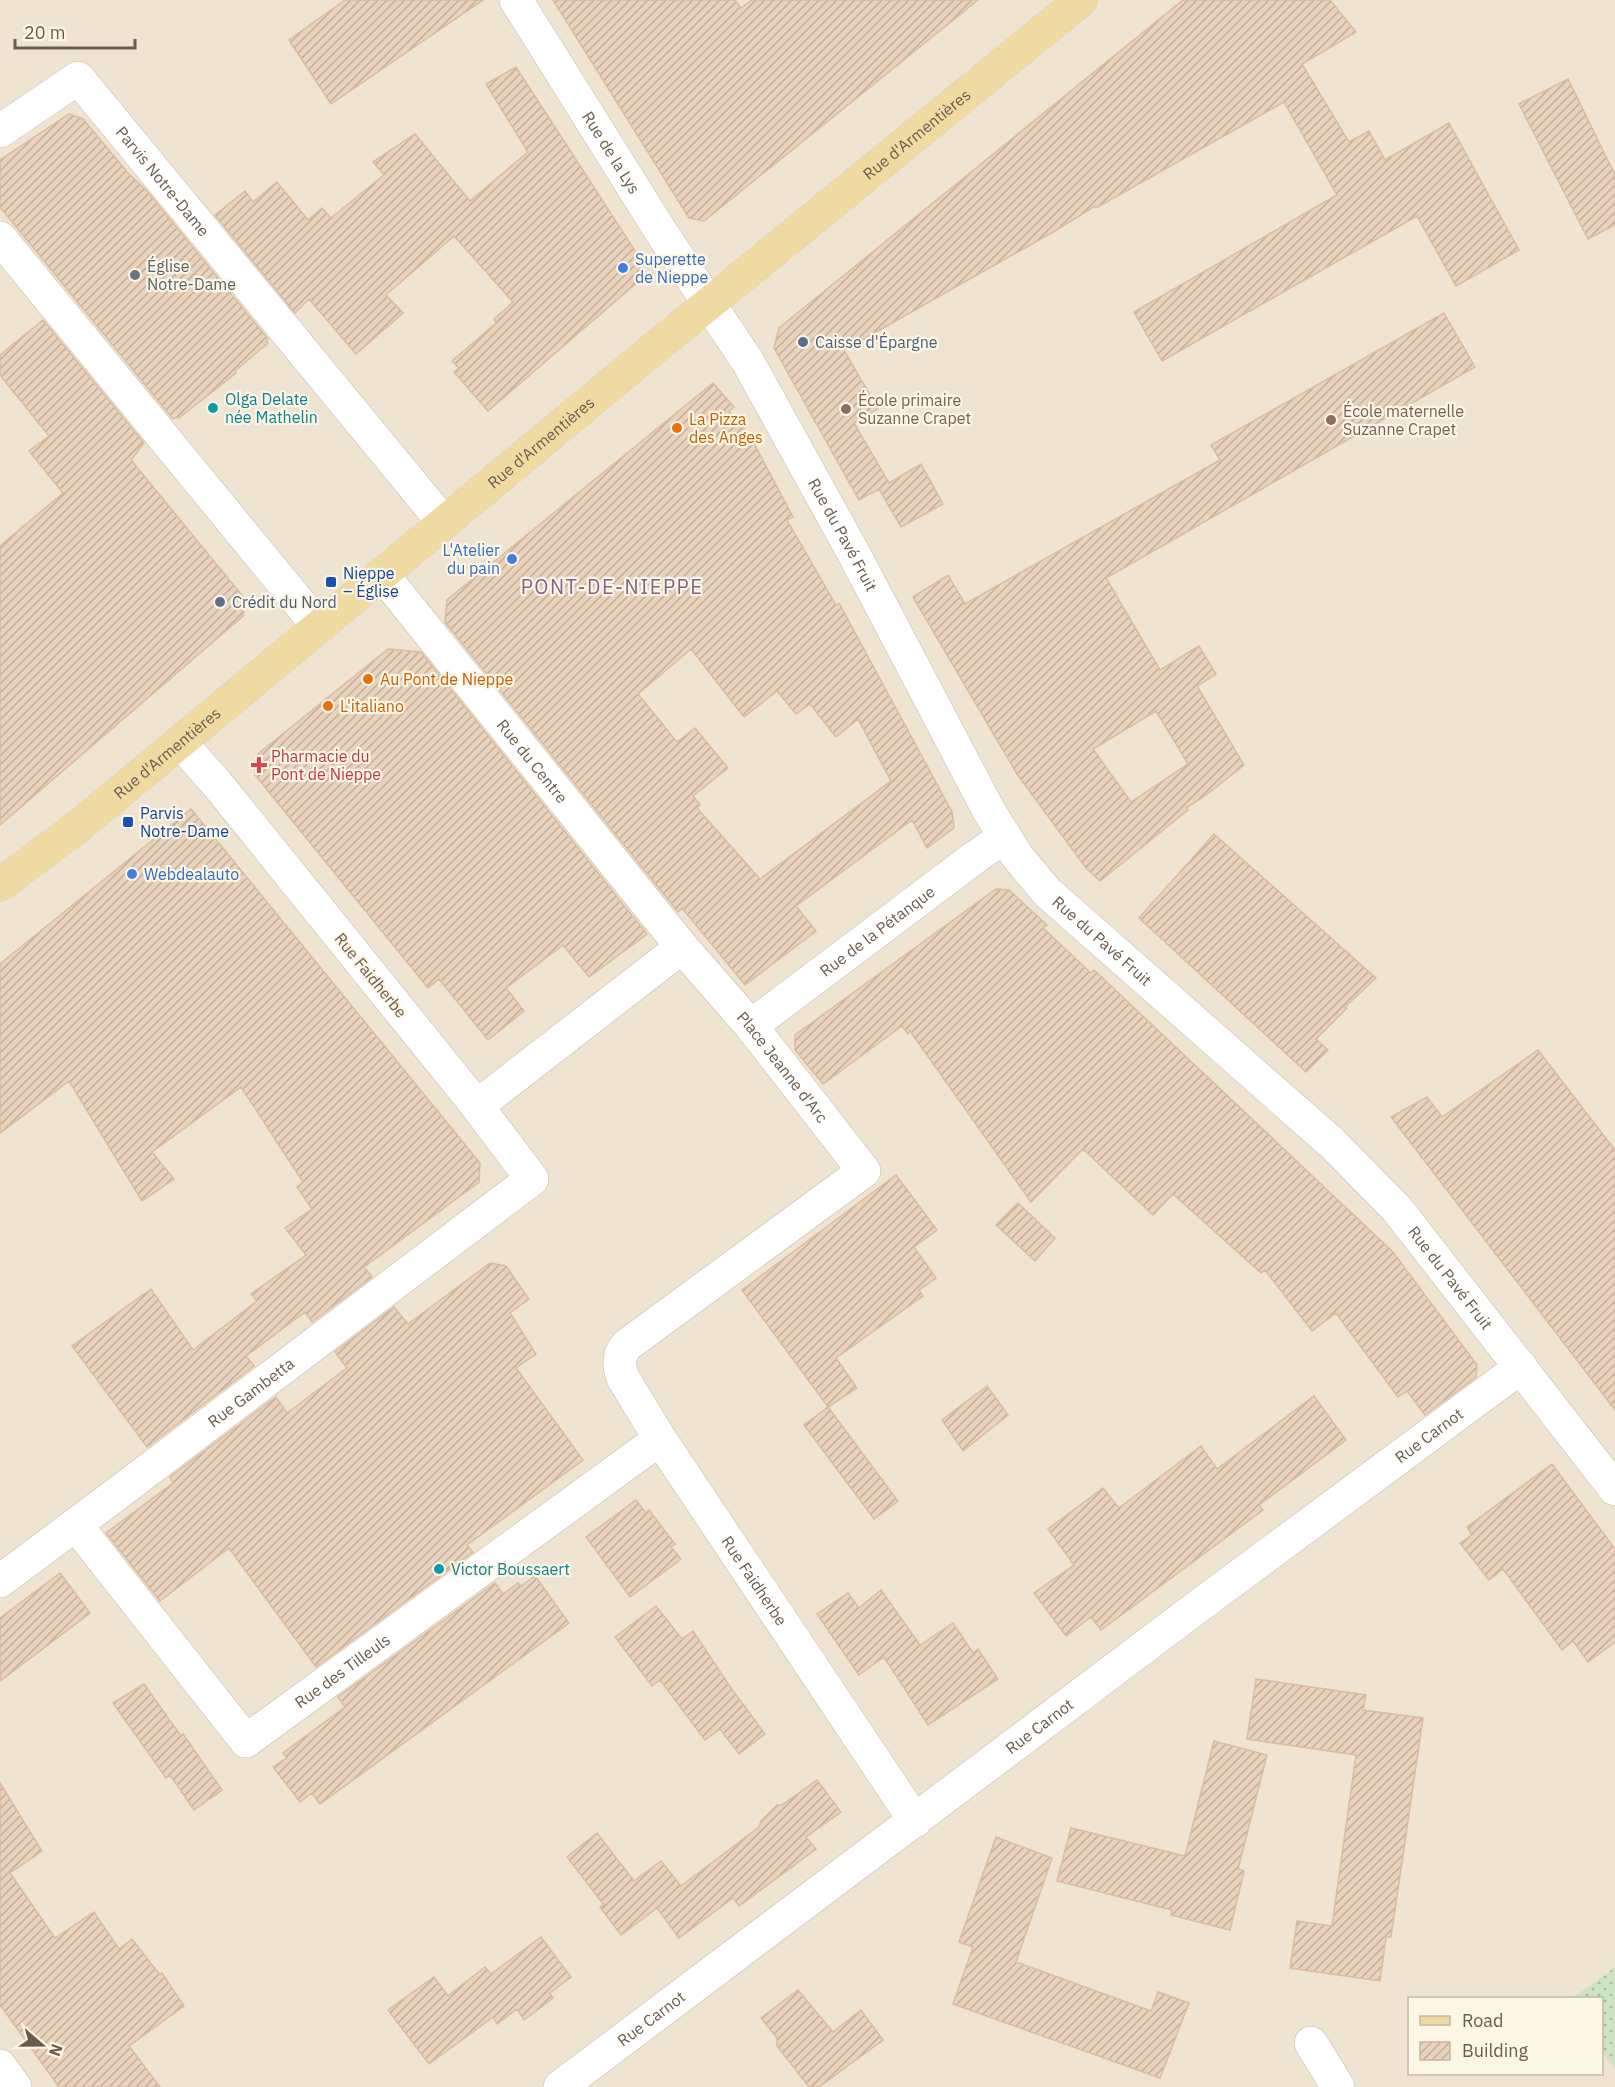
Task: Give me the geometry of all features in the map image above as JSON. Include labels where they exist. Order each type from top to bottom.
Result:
[{"type":"main road","name":"Rue d'Armentières","points":[[0,885],[80,825],[708,305],[1082,0]]},
{"type":"street","name":"Rue de la Lys","points":[[516,0],[708,305]]},
{"type":"street","name":"Parvis Notre-Dame","points":[[0,131],[78,78],[444,523]]},
{"type":"street","points":[[0,238],[319,627]]},
{"type":"street","name":"Rue du Pavé Fruit","points":[[708,305],[753,370],[854,554],[1004,837],[1029,873],[1047,892],[1324,1136],[1365,1176],[1411,1226],[1615,1489]]},
{"type":"street","name":"Rue du Centre","points":[[382,574],[682,947]]},
{"type":"street","name":"Rue Faidherbe","points":[[180,742],[218,785],[477,1106],[532,1179],[500,1204]]},
{"type":"street","name":"Rue de la Pétanque","points":[[751,1026],[1004,837]]},
{"type":"street","points":[[477,1106],[682,947]]},
{"type":"street","name":"Place Jeanne d'Arc","points":[[636,1338],[864,1171],[751,1026],[682,947]]},
{"type":"street","name":"Rue Gambetta","points":[[0,1581],[500,1204]]},
{"type":"street","name":"Rue Faidherbe","points":[[636,1338],[622,1350],[619,1368],[623,1378],[660,1438],[915,1821]]},
{"type":"street","name":"Rue Carnot","points":[[560,2087],[1196,1608],[1521,1367]]},
{"type":"street","name":"Rue des Tilleuls","points":[[76,1525],[246,1741],[660,1438]]},
{"type":"street","points":[[1311,2043],[1338,2087]]},
{"type":"street","points":[[0,2066],[15,2087]]},
{"type":"shaded area","points":[[0,0],[1615,0],[1615,2087],[0,2087]]},
{"type":"green space","points":[[1615,1967],[1615,2069],[1603,2052],[1603,1997],[1574,1997]]},
{"type":"building","points":[[345,0],[483,0],[331,104],[289,40]]},
{"type":"building","points":[[553,0],[735,0],[741,8],[752,0],[978,0],[704,221],[689,218]]},
{"type":"building","points":[[1183,0],[1330,0],[1356,32],[1302,64],[1349,142],[1369,131],[1385,160],[1449,123],[1519,250],[1456,286],[1417,216],[1162,361],[1134,312],[1337,195],[1284,102],[1096,208],[1095,206],[844,350],[878,409],[854,423],[889,483],[921,464],[943,504],[901,527],[879,489],[859,500],[774,348],[779,328]]},
{"type":"building","points":[[516,67],[641,260],[639,281],[488,411],[454,372],[459,368],[452,361],[496,323],[494,319],[513,302],[454,236],[386,295],[403,313],[356,354],[309,299],[295,313],[215,215],[245,191],[253,202],[277,182],[308,220],[322,208],[331,218],[384,175],[373,162],[415,134],[470,201],[528,152],[486,84]]},
{"type":"building","points":[[1568,79],[1615,175],[1615,225],[1588,239],[1519,104]]},
{"type":"building","name":"Église Notre-Dame","points":[[69,114],[83,119],[128,173],[146,190],[268,339],[266,341],[268,343],[235,371],[236,373],[179,418],[173,419],[0,207],[0,160]]},
{"type":"building","points":[[1444,313],[1475,367],[1106,578],[1160,670],[1199,646],[1216,674],[1197,686],[1244,765],[1186,808],[1188,810],[1100,881],[1086,868],[1017,774],[913,597],[948,575],[965,604],[1220,460],[1211,445]],"holes":[[[1156,711],[1188,764],[1131,802],[1093,749]]]},
{"type":"building","points":[[43,320],[144,443],[131,460],[245,599],[243,616],[0,825],[0,546],[63,493],[29,451],[49,436],[0,375],[0,355]]},
{"type":"building","points":[[713,383],[734,407],[729,411],[750,436],[793,517],[787,520],[836,605],[839,603],[952,812],[954,828],[927,848],[912,820],[796,906],[816,931],[745,985],[682,908],[678,912],[445,622],[447,600]],"holes":[[[691,649],[744,717],[777,691],[796,714],[810,704],[836,737],[858,719],[891,781],[760,879],[697,808],[700,805],[693,796],[728,768],[695,728],[677,742],[638,694]]]},
{"type":"building","points":[[388,649],[421,652],[647,934],[589,977],[563,945],[506,988],[524,1011],[488,1040],[439,979],[428,988],[255,775],[258,754]]},
{"type":"building","points":[[191,809],[480,1163],[479,1182],[364,1267],[372,1277],[312,1322],[305,1312],[246,1356],[254,1366],[147,1447],[72,1346],[151,1289],[193,1350],[257,1301],[251,1294],[306,1255],[285,1228],[312,1209],[297,1187],[303,1182],[241,1087],[152,1152],[174,1179],[142,1201],[69,1081],[0,1133],[0,964]]},
{"type":"building","points":[[1214,834],[1376,978],[1316,1039],[1328,1050],[1306,1072],[1139,918]]},
{"type":"building","points":[[996,889],[1009,890],[1047,925],[1043,928],[1091,973],[1094,970],[1393,1252],[1477,1365],[1476,1377],[1425,1415],[1407,1391],[1398,1397],[1336,1313],[1312,1331],[1265,1270],[1261,1273],[1173,1194],[1153,1215],[1083,1149],[1031,1202],[910,1031],[908,1034],[902,1026],[823,1084],[795,1050],[795,1035]]},
{"type":"building","points":[[1538,1050],[1615,1150],[1615,1410],[1391,1117],[1427,1097],[1442,1117]]},
{"type":"building","points":[[896,1175],[937,1230],[914,1247],[936,1278],[919,1290],[923,1296],[836,1358],[857,1388],[828,1407],[742,1290]]},
{"type":"building","points":[[1018,1203],[1055,1238],[1035,1261],[996,1225]]},
{"type":"building","points":[[490,1263],[506,1266],[529,1299],[510,1313],[536,1354],[516,1368],[583,1460],[467,1545],[473,1552],[316,1667],[229,1548],[160,1601],[106,1533],[173,1483],[170,1477],[276,1397],[287,1413],[347,1368],[335,1352],[394,1307],[408,1324]]},
{"type":"building","points":[[987,1386],[1008,1415],[963,1451],[942,1420]]},
{"type":"building","points":[[1314,1396],[1346,1440],[1259,1505],[1263,1510],[1101,1630],[1091,1617],[1066,1636],[1034,1593],[1074,1565],[1048,1529],[1103,1488],[1119,1508],[1201,1446],[1217,1469]]},
{"type":"building","points":[[828,1407],[898,1501],[874,1519],[804,1425]]},
{"type":"building","points":[[1552,1464],[1615,1549],[1615,1642],[1588,1662],[1573,1641],[1562,1650],[1503,1569],[1489,1580],[1460,1543],[1472,1535],[1467,1527]]},
{"type":"building","points":[[636,1500],[646,1513],[649,1510],[675,1544],[671,1547],[681,1559],[630,1597],[586,1537]]},
{"type":"building","points":[[60,1573],[90,1613],[0,1681],[0,1618]]},
{"type":"building","points":[[535,1576],[569,1623],[320,1804],[312,1793],[300,1802],[273,1767],[287,1758],[283,1753],[345,1707],[338,1697],[495,1583],[503,1594],[518,1583],[521,1586]]},
{"type":"building","points":[[881,1590],[920,1645],[953,1623],[973,1653],[978,1649],[998,1679],[928,1725],[884,1657],[859,1675],[817,1614],[848,1593],[859,1608]]},
{"type":"building","points":[[656,1606],[682,1639],[693,1631],[765,1734],[739,1754],[720,1729],[705,1740],[660,1680],[652,1686],[615,1637]]},
{"type":"building","points":[[1256,1679],[1366,1695],[1363,1710],[1423,1718],[1391,1937],[1386,1937],[1380,1981],[1290,1968],[1297,1921],[1332,1926],[1356,1755],[1247,1739]]},
{"type":"building","points":[[144,1684],[222,1790],[194,1810],[170,1775],[166,1778],[113,1703]]},
{"type":"building","points":[[1214,1741],[1267,1755],[1238,1869],[1244,1871],[1230,1930],[1171,1915],[1172,1910],[1057,1881],[1071,1828],[1185,1856]]},
{"type":"building","points":[[817,1780],[841,1812],[806,1837],[816,1849],[739,1906],[733,1898],[679,1938],[657,1908],[621,1935],[600,1907],[604,1905],[567,1857],[597,1833],[634,1881],[661,1861],[681,1886],[759,1827],[761,1821],[777,1805],[782,1805]]},
{"type":"building","points":[[0,1783],[42,1851],[10,1873],[55,1938],[94,1912],[119,1949],[132,1939],[160,1975],[162,1973],[184,2006],[129,2046],[160,2087],[59,2087],[0,2005]]},
{"type":"building","points":[[996,1837],[1052,1858],[1016,1962],[1151,2011],[1158,1992],[1189,2003],[1160,2078],[953,2004],[973,1947],[959,1942]]},
{"type":"building","points":[[541,1937],[571,1977],[550,1993],[553,1998],[524,2020],[517,2009],[497,2024],[493,2017],[429,2064],[388,2010],[434,1977],[448,1996],[485,1967],[491,1974]]},
{"type":"building","points":[[798,1990],[833,2032],[861,2010],[883,2040],[819,2087],[809,2087],[777,2046],[777,2038],[761,2018]]},
{"type":"place","name":"Superette de Nieppe","points":[[623,268]]},
{"type":"place","name":"Église Notre-Dame","points":[[135,275]]},
{"type":"place","name":"Caisse d'Épargne","points":[[803,342]]},
{"type":"place","name":"Olga Delate née Mathelin","points":[[213,408]]},
{"type":"place","name":"École primaire Suzanne Crapet","points":[[846,409]]},
{"type":"place","name":"École maternelle Suzanne Crapet","points":[[1331,420]]},
{"type":"place","name":"La Pizza des Anges","points":[[677,428]]},
{"type":"place","name":"L'Atelier du pain","points":[[512,559]]},
{"type":"place","name":"Nieppe – Église","points":[[331,582]]},
{"type":"place","name":"Crédit du Nord","points":[[220,602]]},
{"type":"place","name":"Au Pont de Nieppe","points":[[368,679]]},
{"type":"place","name":"L'italiano","points":[[328,706]]},
{"type":"place","name":"Pharmacie du Pont de Nieppe","points":[[259,765]]},
{"type":"place","name":"Parvis Notre-Dame","points":[[128,822]]},
{"type":"place","name":"Webdealauto","points":[[132,874]]},
{"type":"place","name":"Victor Boussaert","points":[[439,1569]]},
{"type":"district","name":"PONT-DE-NIEPPE","points":[[612,587]]}]
